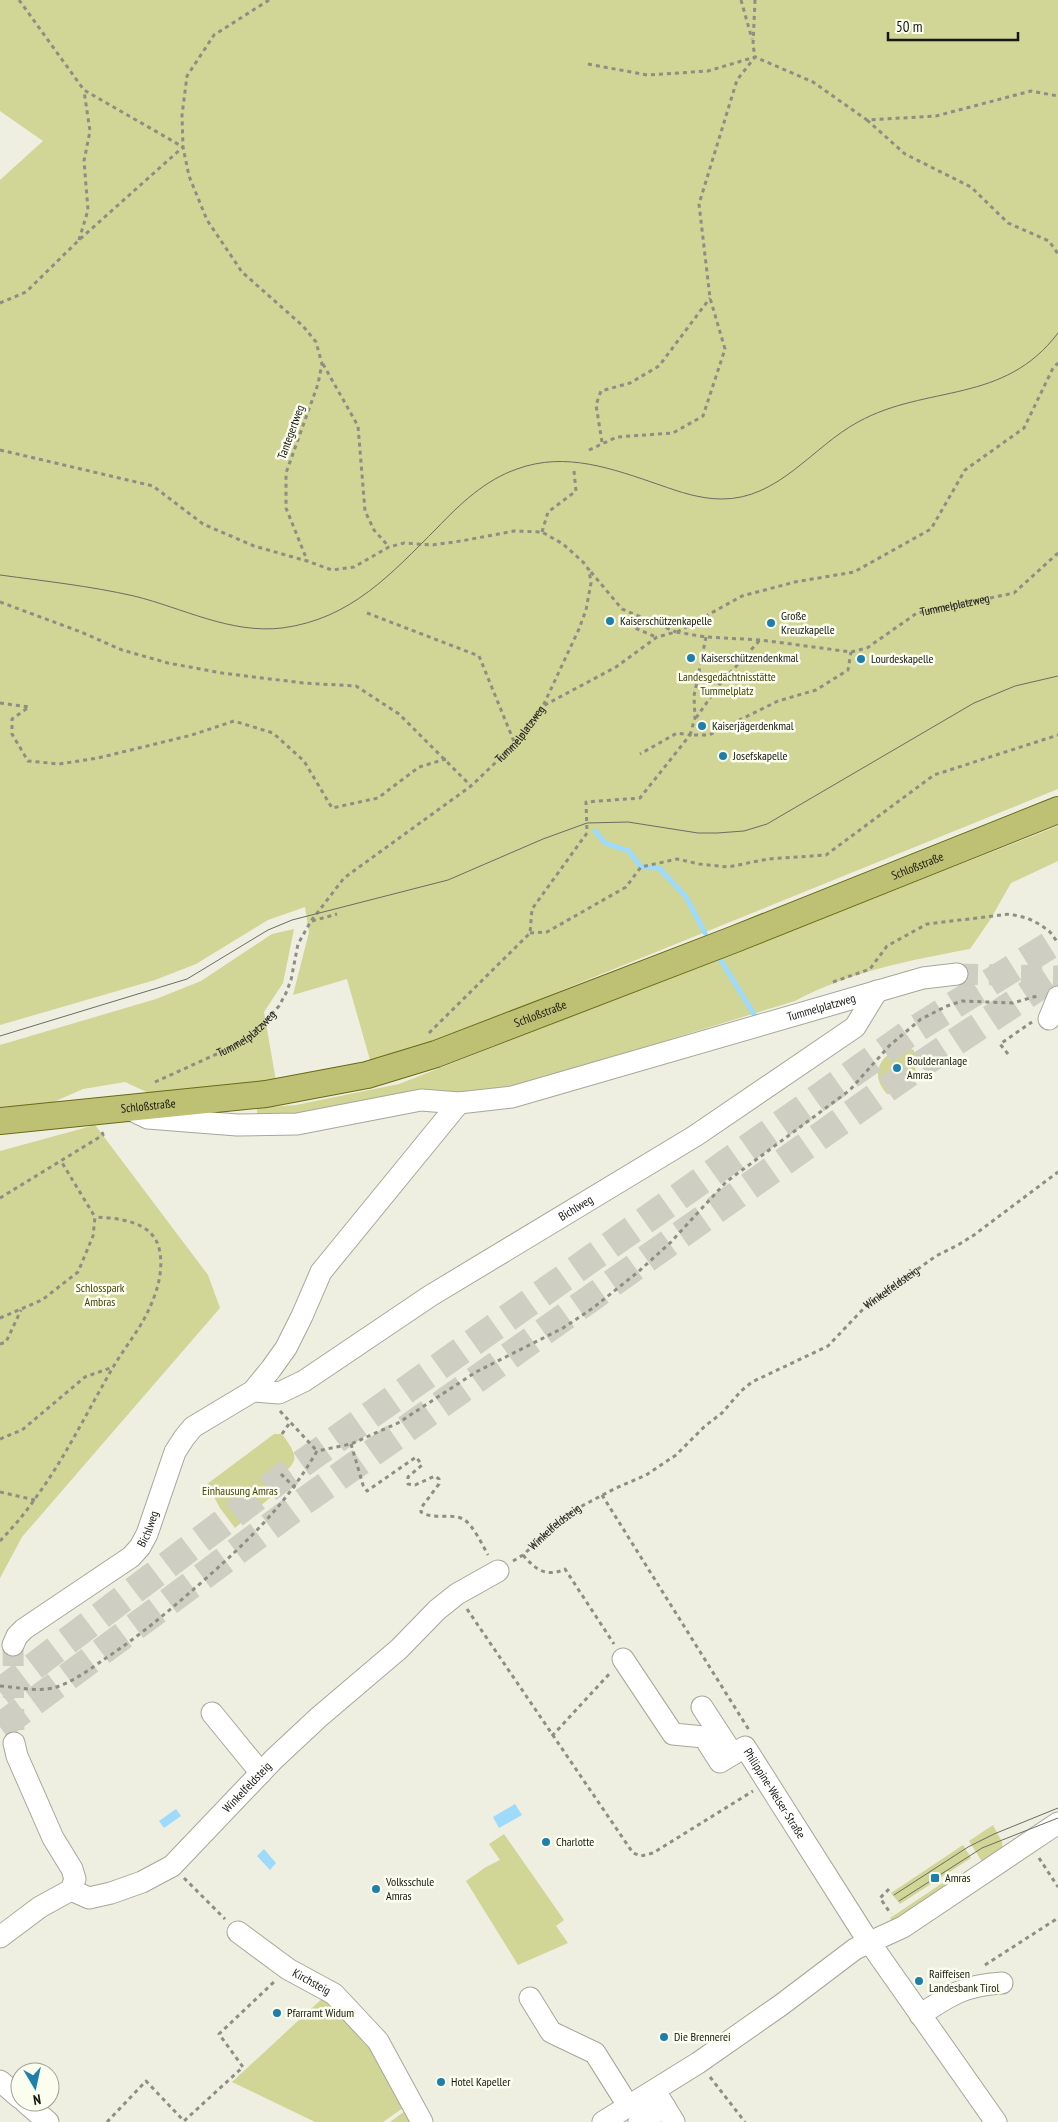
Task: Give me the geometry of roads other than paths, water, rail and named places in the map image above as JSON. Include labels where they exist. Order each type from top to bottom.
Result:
[{"type":"main road","name":"Schloßstraße","points":[[29,1119],[266,1094],[394,1068],[436,1054],[735,939],[1058,810]]},
{"type":"main road","points":[[0,1121],[29,1119]]},
{"type":"street","name":"Tummelplatzweg","points":[[128,1109],[148,1118],[246,1125],[298,1124],[422,1100],[459,1103],[512,1097],[923,978],[957,974]]},
{"type":"street","name":"Bichlweg","points":[[13,1645],[17,1636],[24,1628],[131,1557],[140,1547],[147,1534],[175,1452],[193,1427],[263,1392],[286,1391],[304,1381],[362,1344],[430,1296],[695,1136],[855,1027],[877,991]]},
{"type":"street","name":"Bichlweg","points":[[263,1392],[271,1369],[286,1348],[321,1272],[459,1103]]},
{"type":"street","name":"Schloßstraße","points":[[0,1133],[29,1119]]},
{"type":"street","name":"Winkelfeldsteig","points":[[72,1890],[90,1898],[111,1893],[142,1882],[172,1866],[261,1773],[319,1717],[371,1675],[457,1594],[498,1571]]},
{"type":"street","name":"Philippine-Welser-Straße","points":[[623,1658],[673,1734],[704,1737],[720,1762],[739,1750],[768,1782],[869,1941],[996,2122]]},
{"type":"street","points":[[702,1707],[739,1750]]},
{"type":"street","points":[[212,1712],[261,1773]]},
{"type":"street","points":[[0,1937],[40,1907],[72,1890],[75,1879],[72,1869],[53,1838],[17,1756],[14,1742]]},
{"type":"street","points":[[604,2122],[665,2107],[698,2063],[787,2001],[838,1960],[869,1941],[903,1927],[1058,1823]]},
{"type":"street","name":"Kirchsteig","points":[[238,1932],[288,1969],[334,1994],[378,2041],[422,2122]]},
{"type":"street","points":[[920,2015],[946,1997],[965,1988],[981,1984],[1002,1983]]},
{"type":"street","points":[[530,1998],[551,2032],[595,2054],[634,2114]]},
{"type":"street","points":[[0,2081],[10,2090]]},
{"type":"water","points":[[515,1804],[522,1815],[499,1828],[493,1817]]},
{"type":"water","points":[[176,1809],[181,1816],[164,1828],[159,1821]]},
{"type":"water","points":[[264,1849],[276,1863],[270,1870],[257,1856]]},
{"type":"waterway","points":[[595,831],[605,843],[629,851],[641,867],[659,868],[686,897],[705,933]]},
{"type":"waterway","points":[[720,959],[757,1019]]},
{"type":"tunnel","points":[[0,1692],[286,1475],[911,1032],[1058,940]]},
{"type":"tunnel","points":[[957,974],[1058,976]]},
{"type":"tunnel","points":[[0,1727],[303,1502],[919,1066],[1058,974]]},
{"type":"tunnel","points":[[13,1645],[14,1743]]},
{"type":"tram line","points":[[0,575],[117,592],[225,624],[244,627],[282,628],[307,623],[349,605],[368,592],[403,562],[455,510],[474,494],[494,479],[517,469],[553,462],[589,464],[625,473],[683,493],[714,499],[742,497],[778,481],[841,432],[884,410],[989,383],[1014,372],[1037,356],[1058,333]]},
{"type":"tram line","points":[[0,1036],[187,979],[268,930],[292,920],[448,880],[543,839],[587,823],[628,822],[698,833],[744,831],[767,824],[974,703],[1015,686],[1058,676]]},
{"type":"tram line","points":[[894,1895],[968,1847],[994,1834],[1058,1808]]},
{"type":"tram line","points":[[899,1901],[982,1848],[1058,1818]]},
{"type":"place","name":"Kaiserschützenkapelle","points":[[610,621]]},
{"type":"place","name":"Große Kreuzkapelle","points":[[771,623]]},
{"type":"place","name":"Kaiserschützendenkmal","points":[[691,658]]},
{"type":"place","name":"Lourdeskapelle","points":[[861,659]]},
{"type":"place","name":"Kaiserjägerdenkmal","points":[[702,726]]},
{"type":"place","name":"Josefskapelle","points":[[723,756]]},
{"type":"place","name":"Boulderanlage Amras","points":[[897,1068]]},
{"type":"place","name":"Charlotte","points":[[546,1842]]},
{"type":"place","name":"Amras","points":[[935,1878]]},
{"type":"place","name":"Volksschule Amras","points":[[376,1889]]},
{"type":"place","name":"Raiffeisen Landesbank Tirol","points":[[919,1981]]},
{"type":"place","name":"Pfarramt Widum","points":[[277,2013]]},
{"type":"place","name":"Die Brennerei","points":[[664,2037]]},
{"type":"place","name":"Hotel Kapeller","points":[[441,2082]]},
{"type":"park label","name":"Landesgedächtnisstätte Tummelplatz","points":[[727,684]]},
{"type":"park label","name":"Schlosspark Ambras","points":[[100,1295]]},
{"type":"park label","name":"Einhausung Amras","points":[[240,1491]]}]
